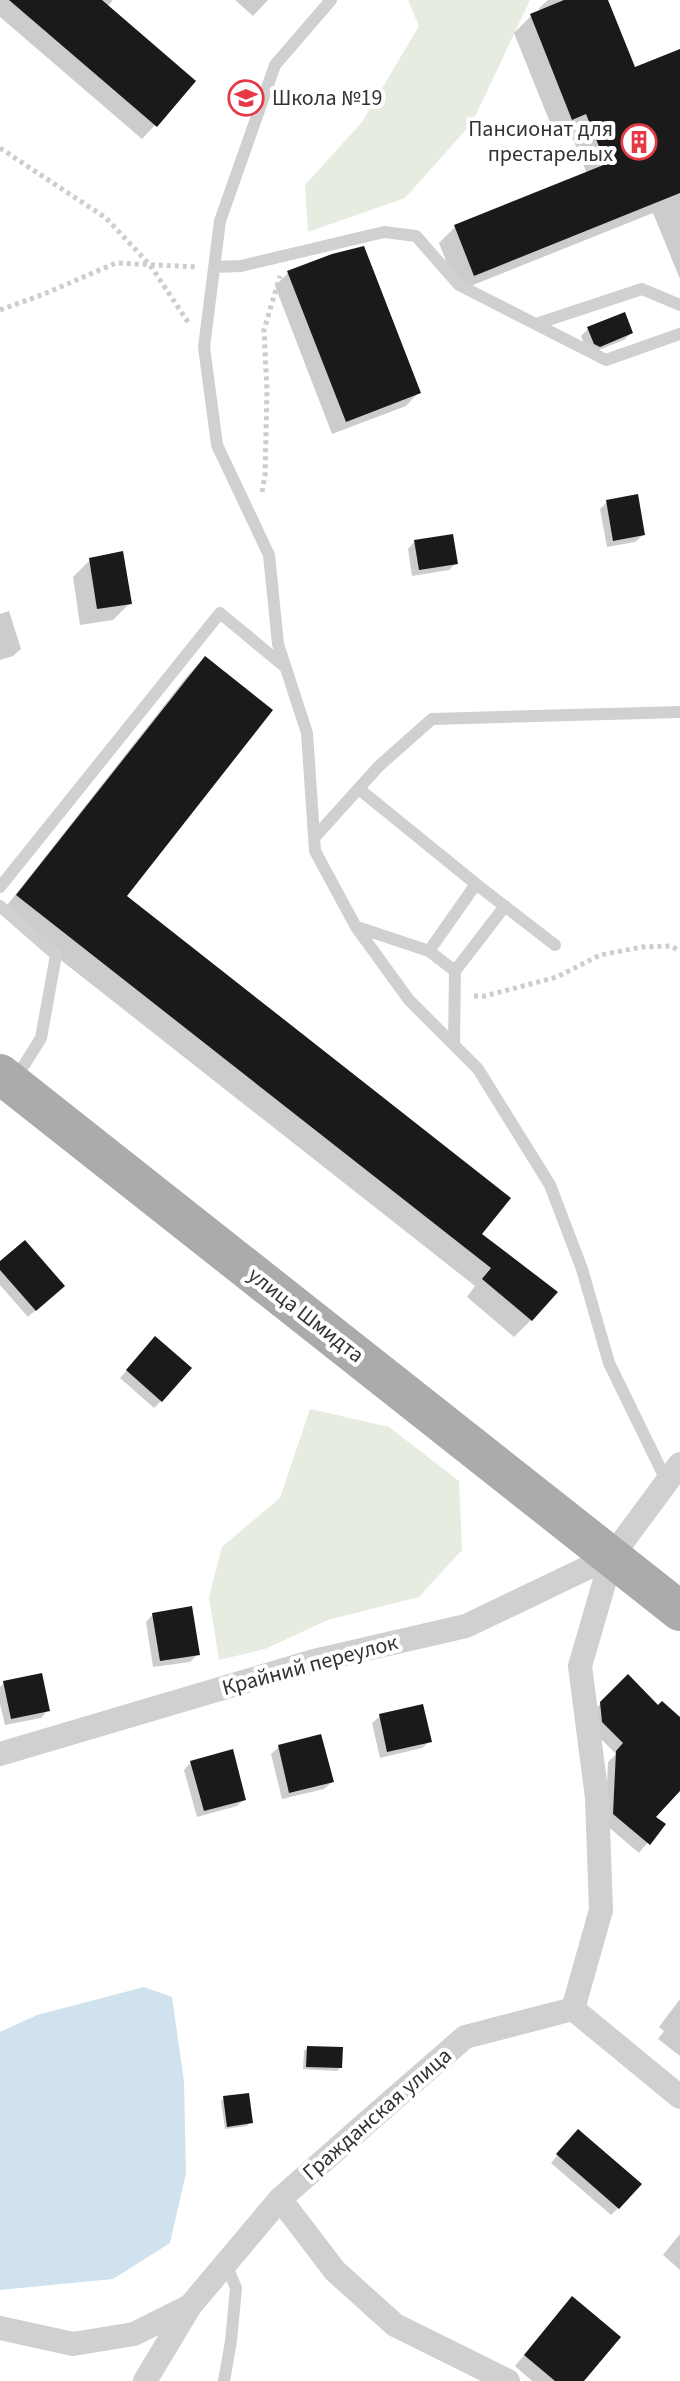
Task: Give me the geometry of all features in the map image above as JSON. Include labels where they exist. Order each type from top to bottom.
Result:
[{"type":"main road","name":"улица Шмидта","points":[[6,1079],[680,1611]]},
{"type":"street","points":[[674,1473],[612,1556],[580,1666],[597,1798],[601,1910],[573,2009],[680,2097]]},
{"type":"street","name":"Крайний переулок","points":[[0,1754],[314,1661],[466,1626],[612,1556]]},
{"type":"street","name":"Гражданская улица","points":[[145,2381],[190,2306],[280,2199],[465,2037],[573,2009]]},
{"type":"street","points":[[280,2199],[335,2271],[395,2325],[508,2381]]},
{"type":"street","points":[[0,2328],[73,2344],[134,2334],[190,2306]]},
{"type":"lane","points":[[331,0],[275,65],[220,221],[204,347],[217,445],[269,555],[278,644],[307,733],[315,851],[356,927],[409,1000],[478,1069],[550,1185],[582,1269],[609,1363],[674,1473]]},
{"type":"lane","points":[[214,267],[241,266],[384,232],[416,236],[459,285],[606,360],[680,334]]},
{"type":"lane","points":[[536,324],[642,289],[680,305]]},
{"type":"lane","points":[[0,887],[220,613],[286,667]]},
{"type":"lane","points":[[314,838],[379,766],[432,719],[680,712]]},
{"type":"lane","points":[[359,789],[555,945]]},
{"type":"lane","points":[[429,951],[476,884]]},
{"type":"lane","points":[[0,906],[56,955],[41,1038],[6,1079]]},
{"type":"lane","points":[[454,1045],[455,971],[505,906]]},
{"type":"lane","points":[[356,927],[429,951],[455,971]]},
{"type":"lane","points":[[224,2381],[236,2288],[226,2264]]},
{"type":"path","points":[[0,148],[106,218],[150,265],[204,347]]},
{"type":"path","points":[[256,528],[265,475],[267,391],[264,330],[286,255]]},
{"type":"path","points":[[0,310],[116,263],[214,267]]},
{"type":"path","points":[[454,998],[485,996],[557,977],[600,955],[642,947],[671,946],[680,951]]},
{"type":"shaded area","points":[[408,0],[530,0],[472,123],[405,198],[308,232],[305,185],[362,122],[419,26]]},
{"type":"shaded area","points":[[310,1409],[389,1427],[459,1481],[462,1550],[419,1597],[328,1620],[265,1649],[219,1660],[209,1597],[222,1547],[280,1498]]},
{"type":"water","points":[[144,1987],[172,1997],[184,2082],[186,2173],[170,2243],[113,2279],[0,2290],[0,2032],[37,2015]]},
{"type":"building","points":[[9,0],[102,0],[196,81],[157,127]]},
{"type":"building","name":"Пансионат для престарелых","points":[[564,0],[608,0],[635,67],[680,49],[680,193],[474,276],[454,225],[606,164],[586,114],[572,120],[530,14]]},
{"type":"building","points":[[364,246],[421,393],[346,422],[287,271]]},
{"type":"building","points":[[625,312],[633,333],[600,347],[594,344],[587,327]]},
{"type":"building","points":[[638,494],[645,535],[613,541],[606,500]]},
{"type":"building","points":[[453,534],[458,564],[419,570],[414,540]]},
{"type":"building","points":[[123,551],[132,604],[97,609],[89,558]]},
{"type":"building","points":[[205,656],[273,710],[127,896],[511,1198],[482,1234],[558,1292],[532,1321],[482,1279],[491,1268],[16,895]]},
{"type":"building","points":[[25,1240],[65,1286],[36,1311],[0,1270],[0,1261]]},
{"type":"building","points":[[155,1336],[192,1368],[162,1402],[126,1370]]},
{"type":"building","points":[[192,1606],[200,1655],[160,1661],[152,1613]]},
{"type":"building","points":[[42,1673],[50,1711],[11,1719],[3,1681]]},
{"type":"building","points":[[628,1674],[658,1705],[662,1701],[680,1717],[680,1791],[656,1817],[666,1824],[650,1845],[613,1814],[616,1751],[623,1743],[602,1722],[600,1702]]},
{"type":"building","points":[[423,1704],[432,1742],[387,1752],[379,1714]]},
{"type":"building","points":[[321,1734],[334,1782],[289,1793],[278,1745]]},
{"type":"building","points":[[233,1749],[246,1800],[204,1811],[190,1761]]},
{"type":"building","points":[[307,2046],[343,2047],[342,2068],[306,2067]]},
{"type":"building","points":[[249,2093],[253,2123],[227,2127],[223,2096]]},
{"type":"building","points":[[578,2129],[642,2184],[619,2209],[556,2154]]},
{"type":"building","points":[[572,2296],[621,2337],[584,2381],[555,2381],[524,2355]]},
{"type":"place","name":"Школа №19","points":[[246,98]]},
{"type":"place","name":"Пансионат для престарелых","points":[[639,142]]}]
